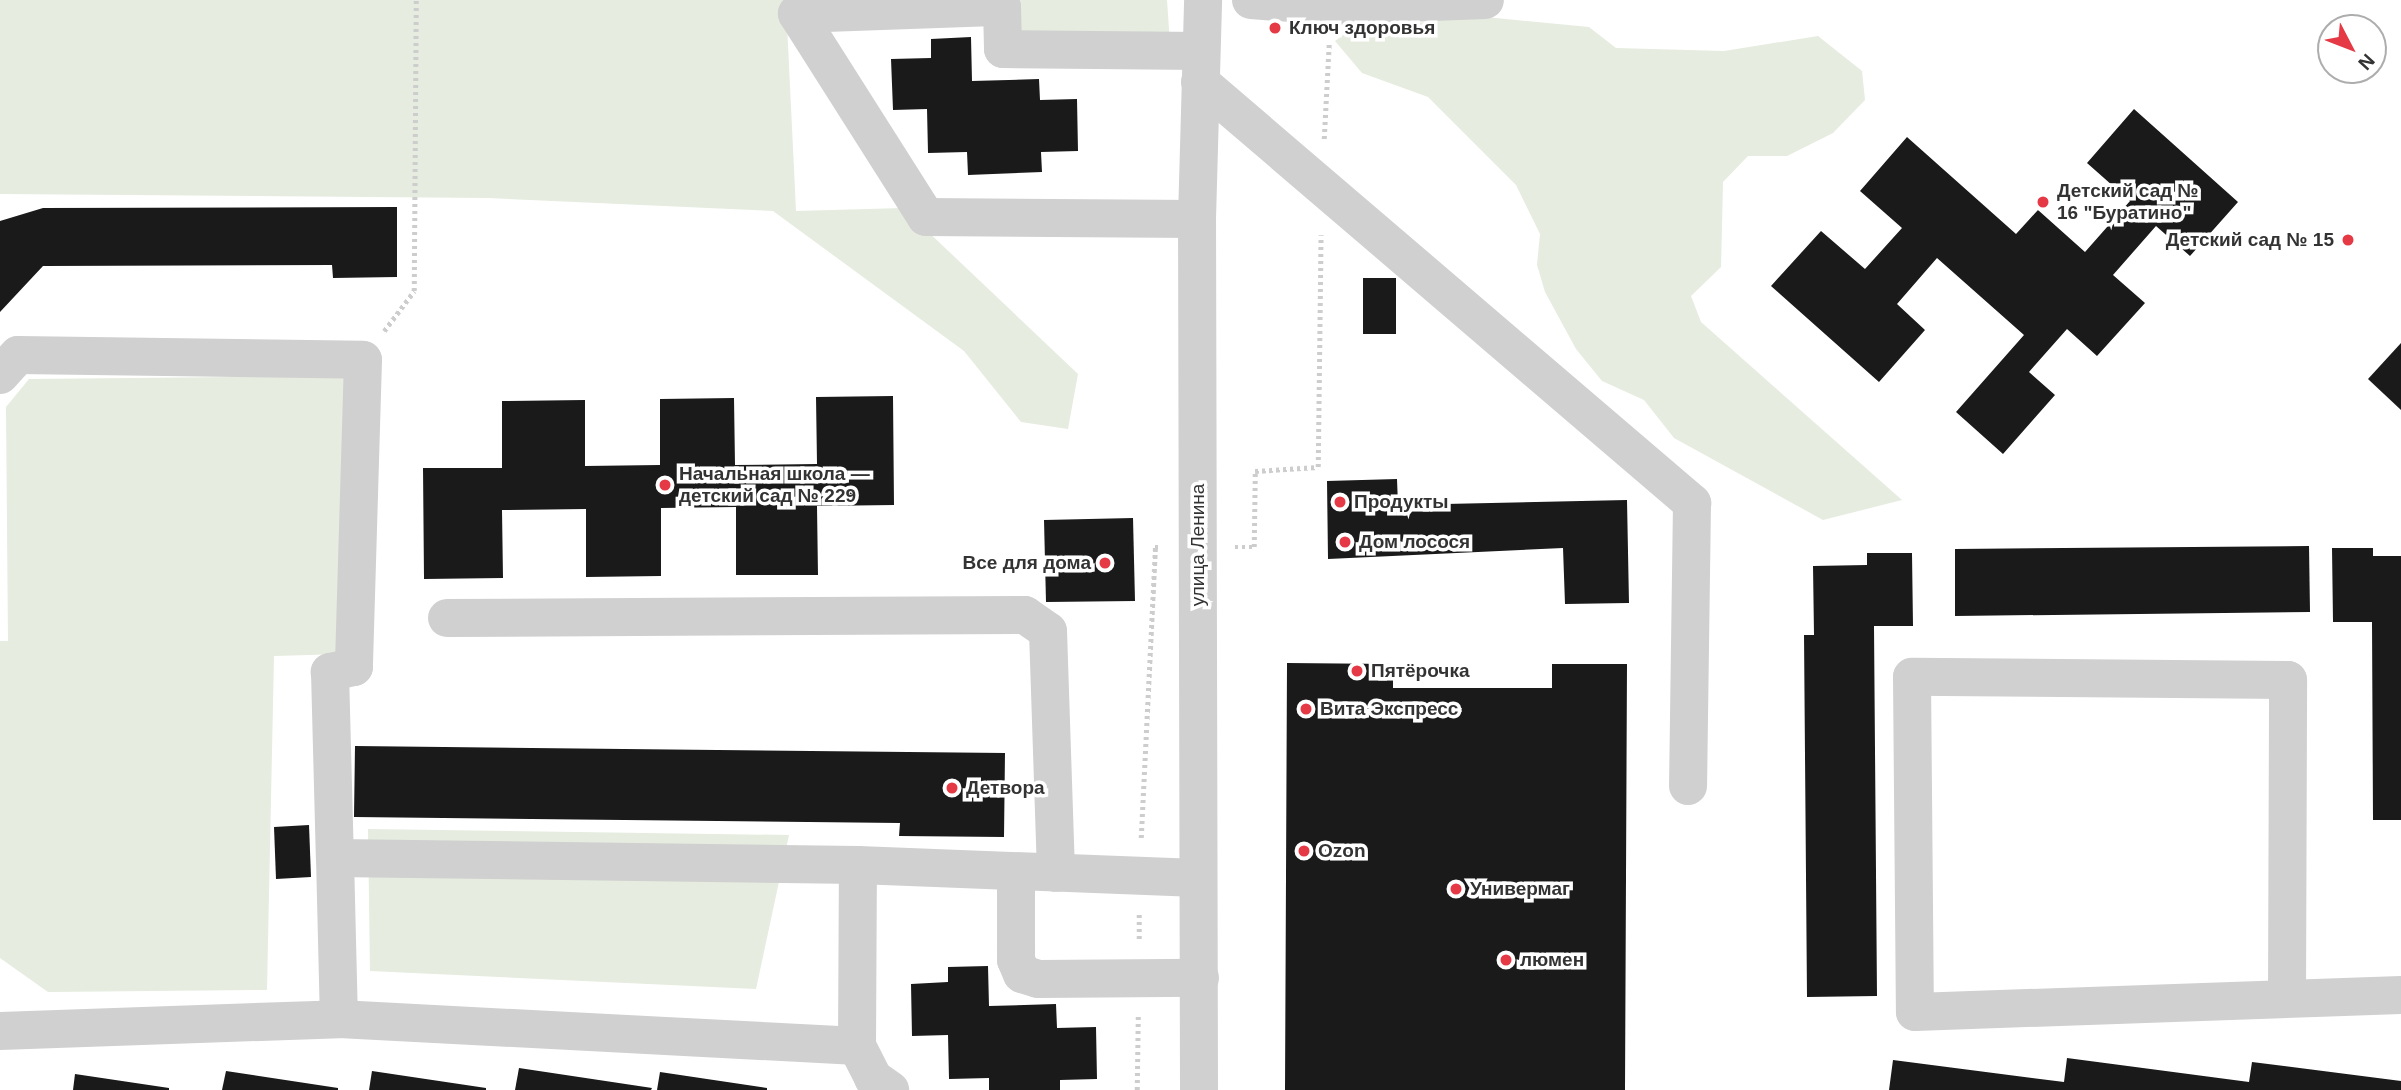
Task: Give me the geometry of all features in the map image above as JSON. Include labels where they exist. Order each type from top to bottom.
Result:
[{"type":"street","name":"улица Ленина","points":[[1199,1090],[1197,219],[1203,0]]},
{"type":"street","points":[[1251,0],[1331,6],[1485,0]]},
{"type":"street","points":[[1197,219],[926,217],[797,14],[1002,8],[1003,49],[1201,67],[1692,503],[1688,786]]},
{"type":"street","points":[[0,375],[18,355],[363,359],[354,667],[330,672],[339,1019]]},
{"type":"street","points":[[447,618],[1025,615],[1048,631],[1056,873]]},
{"type":"street","points":[[2287,998],[2288,680],[1912,677],[1914,1012],[2401,995]]},
{"type":"street","points":[[335,858],[858,865],[1198,878]]},
{"type":"street","points":[[858,865],[857,1046],[873,1078],[890,1090]]},
{"type":"street","points":[[1016,873],[1016,960],[1022,974],[1038,979],[1200,978]]},
{"type":"street","points":[[0,1031],[339,1019],[857,1046]]},
{"type":"path","points":[[363,359],[414,291],[416,0]]},
{"type":"shaded area","points":[[0,0],[869,0],[786,3],[796,211],[903,208],[1078,374],[1068,429],[1021,422],[964,351],[773,211],[488,198],[0,194]]},
{"type":"shaded area","points":[[1014,0],[1167,0],[1170,44],[1015,38]]},
{"type":"shaded area","points":[[1465,15],[1589,27],[1616,48],[1724,51],[1818,36],[1862,71],[1865,100],[1833,133],[1787,156],[1748,156],[1723,182],[1721,267],[1691,296],[1701,322],[1902,500],[1823,520],[1674,438],[1644,400],[1602,381],[1576,349],[1545,292],[1537,265],[1540,234],[1516,185],[1428,97],[1362,73],[1335,41],[1365,19],[1412,24]]},
{"type":"shaded area","points":[[348,376],[344,654],[274,656],[267,990],[48,992],[0,958],[0,641],[8,641],[6,407],[29,379]]},
{"type":"shaded area","points":[[368,829],[789,835],[756,989],[370,971]]},
{"type":"building","points":[[971,37],[972,81],[1039,79],[1040,100],[1077,99],[1078,151],[1041,152],[1042,172],[968,175],[967,152],[928,153],[927,109],[893,110],[891,59],[931,58],[931,39]]},
{"type":"building","points":[[2134,109],[2238,202],[2190,256],[2156,226],[2113,275],[2145,303],[2097,356],[2067,329],[2029,372],[2055,395],[2003,454],[1956,412],[2024,335],[1937,258],[1897,304],[1925,330],[1879,382],[1771,286],[1821,231],[1865,269],[1902,228],[1860,191],[1907,137],[2016,234],[2038,210],[2085,252],[2130,201],[2087,163]]},
{"type":"building","points":[[397,207],[397,277],[333,278],[332,265],[43,266],[0,312],[0,221],[43,208]]},
{"type":"building","points":[[1363,278],[1396,278],[1396,334],[1363,334]]},
{"type":"building","points":[[2401,343],[2401,410],[2368,379]]},
{"type":"building","points":[[893,396],[894,505],[817,506],[818,575],[736,575],[736,507],[661,508],[661,576],[586,577],[586,509],[502,510],[503,578],[424,579],[423,468],[502,468],[502,401],[585,400],[585,466],[660,465],[660,399],[734,398],[735,465],[817,464],[816,397]]},
{"type":"building","points":[[1397,479],[1398,505],[1627,500],[1629,603],[1565,604],[1563,548],[1328,559],[1327,481]]},
{"type":"building","points":[[1133,518],[1135,601],[1046,602],[1044,520]]},
{"type":"building","points":[[2309,546],[2310,612],[1955,616],[1955,549]]},
{"type":"building","points":[[2332,548],[2373,548],[2373,556],[2401,556],[2401,820],[2373,820],[2372,622],[2333,622]]},
{"type":"building","points":[[1867,553],[1912,553],[1913,626],[1874,626],[1877,996],[1807,997],[1804,635],[1814,635],[1813,566],[1867,565]]},
{"type":"building","name":"Универмаг","points":[[1287,663],[1393,664],[1393,688],[1552,688],[1552,664],[1627,664],[1625,1090],[1285,1090]]},
{"type":"building","points":[[355,746],[1005,753],[1004,837],[899,836],[900,823],[354,817]]},
{"type":"building","points":[[309,825],[311,877],[276,879],[274,827]]},
{"type":"building","points":[[988,966],[989,1006],[1056,1004],[1057,1028],[1096,1027],[1097,1079],[1060,1080],[1060,1090],[989,1090],[989,1078],[949,1079],[948,1035],[912,1036],[911,984],[948,982],[948,967]]},
{"type":"building","points":[[2067,1058],[2249,1082],[2252,1062],[2401,1081],[2401,1090],[1889,1090],[1893,1060],[2064,1082]]},
{"type":"building","points":[[519,1068],[652,1088],[515,1090]]},
{"type":"building","points":[[226,1071],[338,1088],[338,1090],[222,1090]]},
{"type":"building","points":[[372,1071],[486,1088],[486,1090],[369,1090]]},
{"type":"building","points":[[660,1072],[767,1088],[767,1090],[657,1090]]},
{"type":"building","points":[[75,1074],[169,1088],[169,1090],[73,1090]]},
{"type":"place","name":"Ключ здоровья","points":[[1275,28]]},
{"type":"place","name":"Детский сад № 16 \"Буратино\"","points":[[2043,202]]},
{"type":"place","name":"Детский сад № 15","points":[[2348,240]]},
{"type":"place","name":"Начальная школа — детский сад № 229","points":[[665,485]]},
{"type":"place","name":"Продукты","points":[[1340,502]]},
{"type":"place","name":"Дом лосося","points":[[1345,542]]},
{"type":"place","name":"Все для дома","points":[[1105,563]]},
{"type":"place","name":"Пятёрочка","points":[[1357,671]]},
{"type":"place","name":"Вита Экспресс","points":[[1306,709]]},
{"type":"place","name":"Детвора","points":[[952,788]]},
{"type":"place","name":"Ozon","points":[[1304,851]]},
{"type":"place","name":"Универмаг","points":[[1456,889]]},
{"type":"place","name":"люмен","points":[[1506,960]]}]
